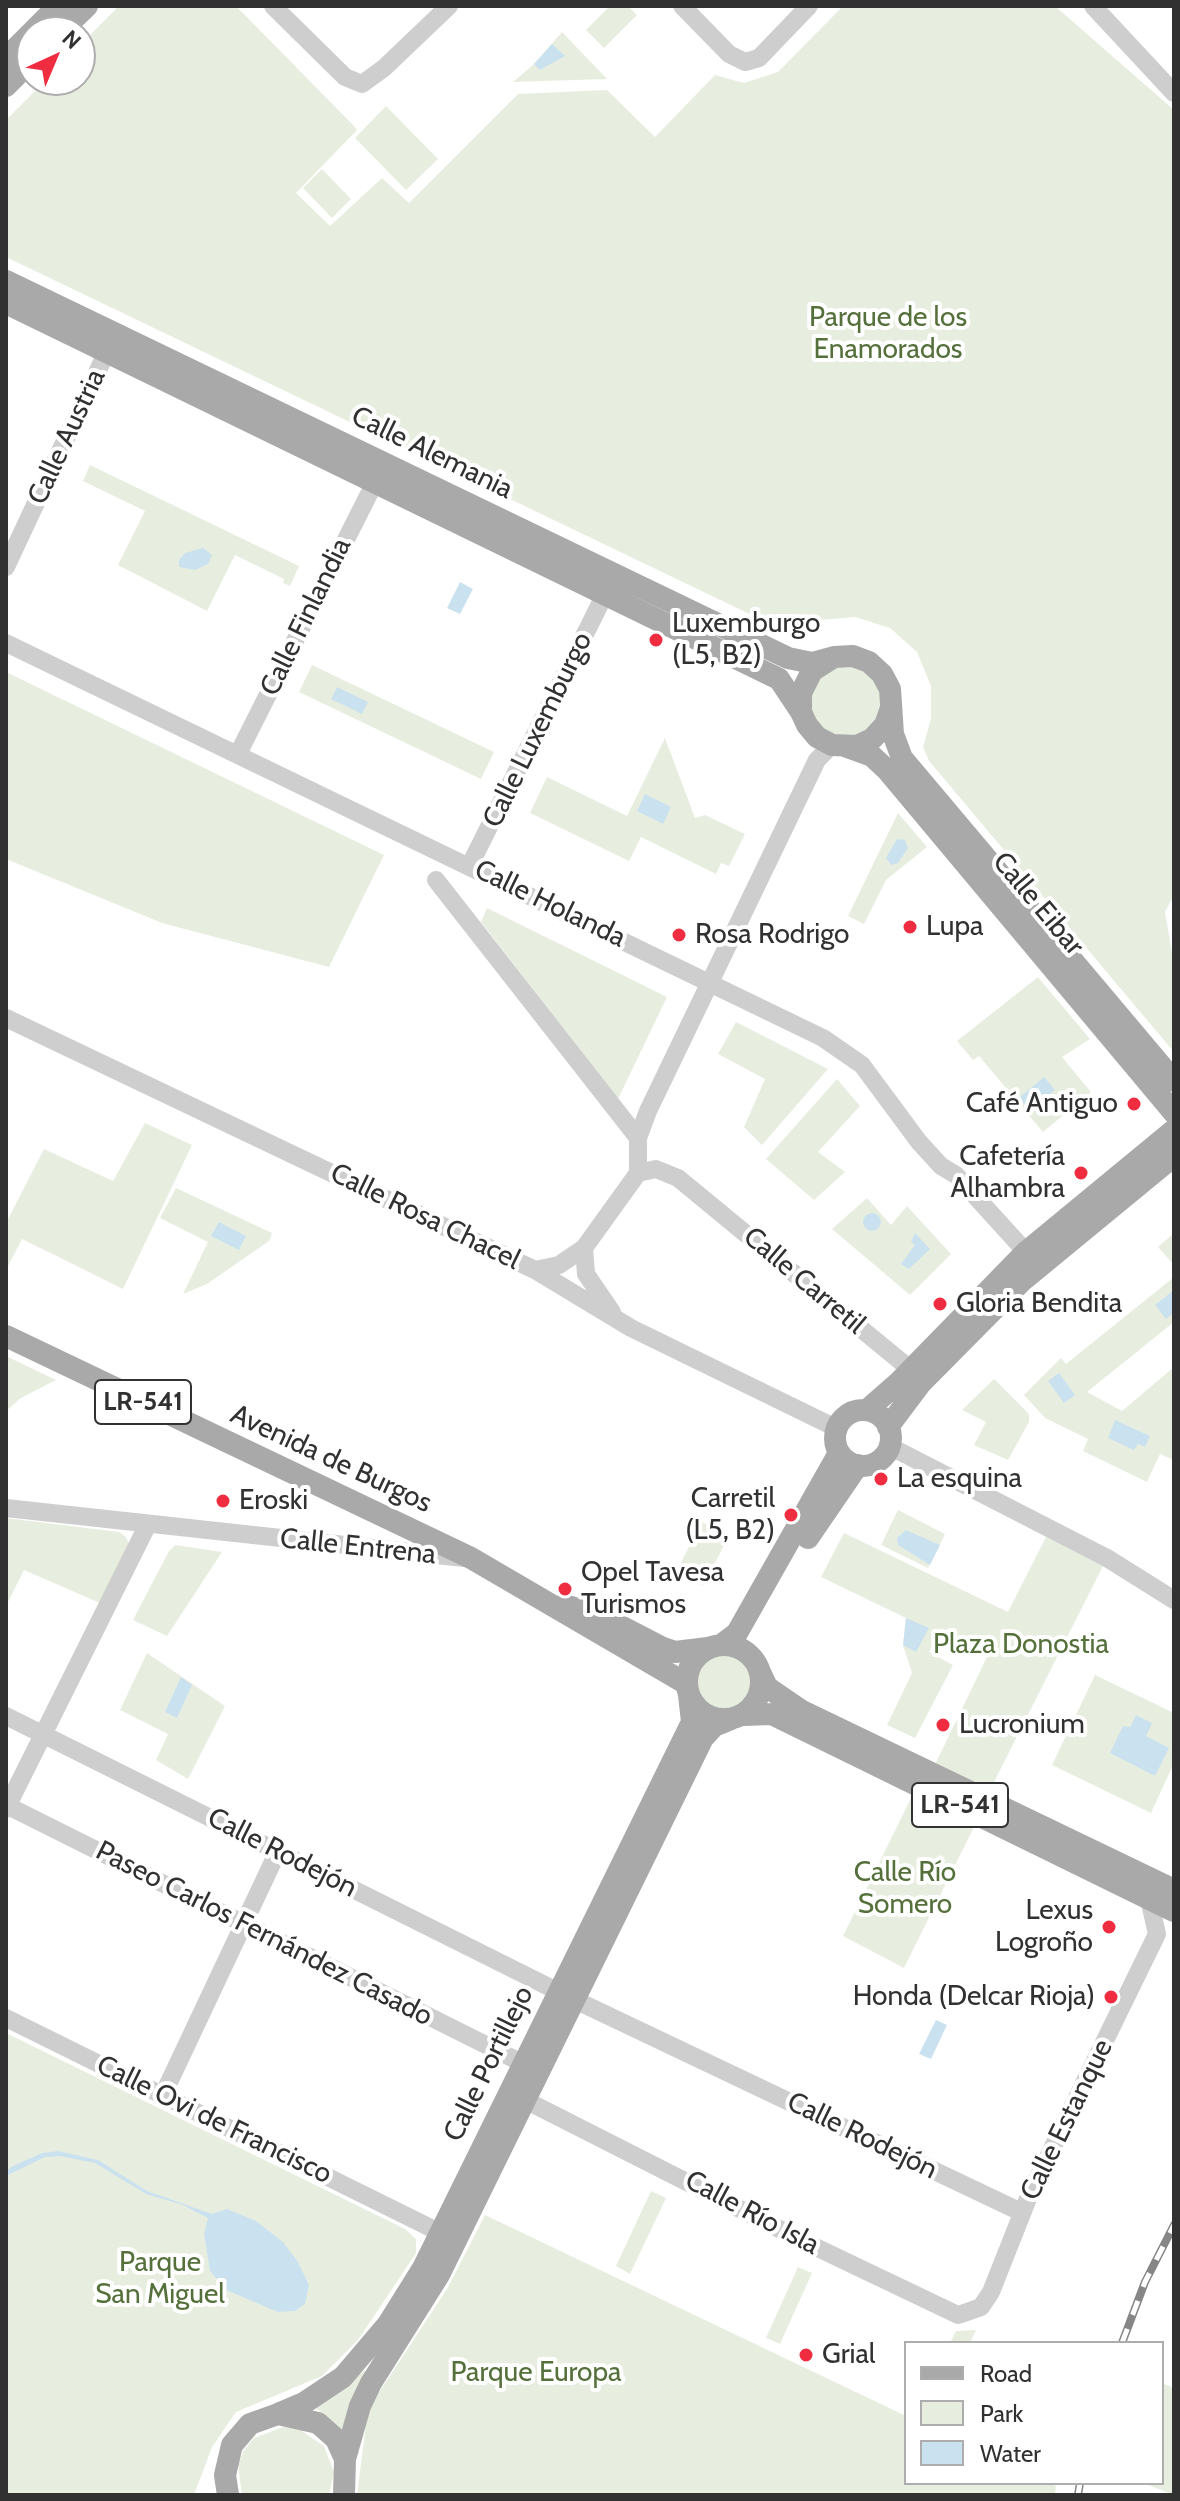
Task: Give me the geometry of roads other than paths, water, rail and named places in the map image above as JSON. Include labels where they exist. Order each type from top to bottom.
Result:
[{"type":"main road","name":"Calle Alemania","points":[[6,281],[788,658],[812,663],[834,657]]},
{"type":"main road","name":"Calle Alemania","points":[[6,303],[779,679],[801,712]]},
{"type":"main road","points":[[853,656],[869,662],[882,674],[890,689],[891,708],[885,725],[872,739],[828,747],[801,712],[801,693],[812,671],[834,657],[853,656]]},
{"type":"main road","name":"Calle Eibar","points":[[891,708],[893,734],[902,758],[1174,1081]]},
{"type":"main road","name":"Calle Eibar","points":[[828,747],[872,756],[887,770],[1174,1113]]},
{"type":"main road","points":[[737,1717],[759,1696],[749,1638],[833,1498],[848,1459],[836,1428],[849,1413],[867,1410],[1026,1252],[1174,1130]]},
{"type":"main road","points":[[848,1459],[879,1461],[889,1436],[921,1383],[1022,1281],[1174,1156]]},
{"type":"main road","name":"Avenida de Burgos","points":[[6,1336],[471,1558],[542,1597],[583,1626],[687,1689]]},
{"type":"main road","points":[[867,1410],[880,1416],[889,1436]]},
{"type":"main road","points":[[687,1689],[692,1663],[737,1633],[848,1459]]},
{"type":"main road","name":"Avenida de Burgos","points":[[542,1597],[605,1618],[675,1652],[715,1646]]},
{"type":"main road","name":"LR-541","points":[[715,1646],[744,1651],[756,1665],[767,1687],[802,1711],[1173,1895]]},
{"type":"main road","name":"LR-541","points":[[687,1689],[707,1716],[772,1714],[1149,1899],[1173,1895]]},
{"type":"main road","name":"Calle Portillejo","points":[[344,2495],[345,2459],[371,2383],[439,2275],[525,2100],[565,1995],[692,1722],[687,1689]]},
{"type":"main road","name":"Calle Portillejo","points":[[226,2463],[232,2445],[250,2424],[304,2403],[343,2377],[388,2324],[431,2228],[522,2063],[565,1995],[703,1738],[714,1726],[737,1717]]},
{"type":"main road","points":[[278,2414],[318,2423],[336,2439],[345,2459]]},
{"type":"main road","points":[[213,2495],[226,2463]]},
{"type":"main road","points":[[226,2463],[228,2495]]},
{"type":"street","points":[[273,6],[345,77],[362,84],[384,68],[449,6]]},
{"type":"street","points":[[682,6],[729,54],[745,62],[759,58],[809,6]]},
{"type":"street","points":[[1093,6],[1174,93]]},
{"type":"street","name":"Calle Austria","points":[[6,567],[107,351]]},
{"type":"street","name":"Calle Finlandia","points":[[239,752],[375,482]]},
{"type":"street","name":"Calle Luxemburgo","points":[[470,865],[605,594]]},
{"type":"street","name":"Calle Holanda","points":[[6,643],[710,980],[850,1054],[930,1154],[956,1175],[1026,1252]]},
{"type":"street","points":[[535,1270],[559,1265],[584,1248],[638,1173],[638,1138],[710,980],[828,747]]},
{"type":"street","points":[[436,880],[638,1138]]},
{"type":"street","name":"Calle Rosa Chacel","points":[[6,1018],[535,1270],[631,1328],[836,1428]]},
{"type":"street","name":"Calle Carretil","points":[[638,1173],[656,1169],[667,1171],[697,1192],[910,1369]]},
{"type":"street","points":[[584,1248],[586,1274],[596,1292],[607,1308],[631,1328]]},
{"type":"street","points":[[889,1436],[1107,1558],[1174,1600]]},
{"type":"street","name":"Calle Entrena","points":[[6,1508],[471,1558]]},
{"type":"street","points":[[7,1806],[148,1524]]},
{"type":"street","name":"Calle Rodejón","points":[[6,1716],[565,1995],[1021,2212]]},
{"type":"street","name":"Paseo Carlos Fernández Casado","points":[[7,1806],[522,2063]]},
{"type":"street","points":[[163,2095],[278,1851]]},
{"type":"street","name":"Calle Estanque","points":[[981,2307],[991,2292],[1021,2212],[1166,1930],[1149,1899]]},
{"type":"street","name":"Calle Ovi de Francisco","points":[[6,2018],[431,2228]]},
{"type":"street","name":"Calle Río Isla","points":[[525,2100],[803,2241],[958,2315],[981,2307]]},
{"type":"water","points":[[552,44],[565,56],[540,70],[534,64]]},
{"type":"water","points":[[203,548],[212,555],[208,564],[195,570],[179,567],[179,560],[185,553]]},
{"type":"water","points":[[460,582],[473,589],[460,614],[447,608]]},
{"type":"water","points":[[337,687],[368,702],[362,714],[331,699]]},
{"type":"water","points":[[645,794],[671,807],[663,824],[637,811]]},
{"type":"water","points":[[897,839],[905,840],[908,848],[898,863],[891,865],[886,858]]},
{"type":"water","points":[[1044,1077],[1055,1090],[1030,1110],[1019,1098]]},
{"type":"water","points":[[872,1213],[881,1222],[872,1231],[863,1222]]},
{"type":"water","points":[[219,1222],[246,1236],[239,1250],[211,1236]]},
{"type":"water","points":[[915,1233],[930,1249],[909,1269],[901,1264],[915,1245],[911,1242]]},
{"type":"water","points":[[1174,1290],[1174,1312],[1166,1319],[1155,1305]]},
{"type":"water","points":[[1059,1373],[1075,1395],[1064,1403],[1048,1381]]},
{"type":"water","points":[[1115,1420],[1150,1436],[1145,1447],[1138,1444],[1134,1450],[1108,1438]]},
{"type":"water","points":[[906,1530],[940,1545],[930,1565],[898,1545],[897,1538]]},
{"type":"water","points":[[906,1618],[929,1628],[916,1652],[903,1645]]},
{"type":"water","points":[[181,1677],[192,1685],[177,1718],[165,1712]]},
{"type":"water","points":[[1136,1715],[1152,1723],[1146,1736],[1169,1748],[1155,1776],[1110,1753],[1123,1726],[1130,1727]]},
{"type":"water","points":[[936,2020],[947,2025],[931,2059],[919,2054]]},
{"type":"water","points":[[58,2151],[98,2160],[147,2191],[212,2214],[227,2209],[256,2221],[283,2242],[298,2262],[309,2285],[305,2304],[295,2311],[278,2312],[226,2290],[210,2271],[204,2234],[208,2218],[183,2205],[146,2194],[95,2163],[60,2156],[45,2157],[6,2176],[6,2171],[13,2166],[42,2153]]},
{"type":"railway","points":[[1123,2341],[1145,2282],[1174,2225]]},
{"type":"railway","points":[[1078,2495],[1080,2485]]},
{"type":"place","name":"Luxemburgo (L5, B2)","points":[[656,640]]},
{"type":"place","name":"Lupa","points":[[910,927]]},
{"type":"place","name":"Rosa Rodrigo","points":[[679,935]]},
{"type":"place","name":"Café Antiguo","points":[[1134,1104]]},
{"type":"place","name":"Cafetería Alhambra","points":[[1081,1173]]},
{"type":"place","name":"Gloria Bendita","points":[[940,1304]]},
{"type":"place","name":"La esquina","points":[[881,1479]]},
{"type":"place","name":"Eroski","points":[[223,1501]]},
{"type":"place","name":"Carretil (L5, B2)","points":[[791,1515]]},
{"type":"place","name":"Opel Tavesa Turismos","points":[[565,1589]]},
{"type":"place","name":"Lucronium","points":[[943,1725]]},
{"type":"place","name":"Lexus Logroño","points":[[1109,1927]]},
{"type":"place","name":"Honda (Delcar Rioja)","points":[[1111,1997]]},
{"type":"place","name":"Grial","points":[[806,2355]]},
{"type":"park label","name":"Parque de los Enamorados","points":[[888,334]]},
{"type":"park label","name":"Plaza Donostia","points":[[1021,1645]]},
{"type":"park label","name":"Calle Río Somero","points":[[905,1889]]},
{"type":"park label","name":"Parque San Miguel","points":[[160,2279]]},
{"type":"park label","name":"Parque Europa","points":[[536,2373]]}]
